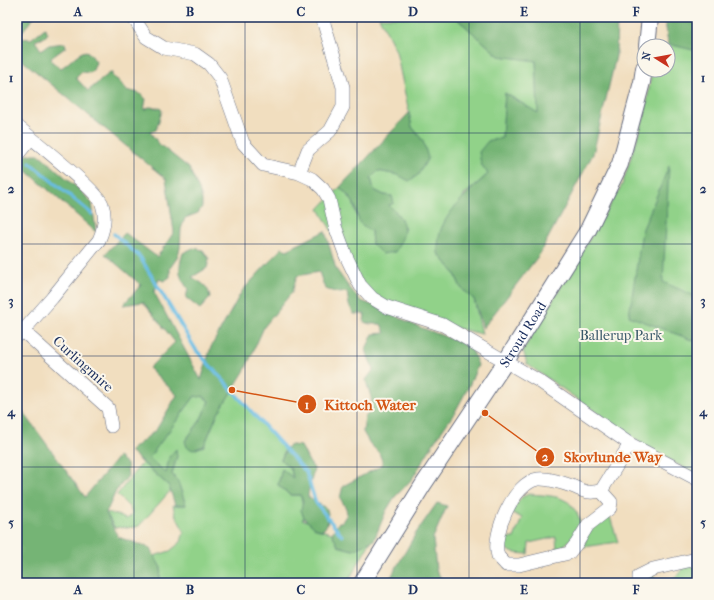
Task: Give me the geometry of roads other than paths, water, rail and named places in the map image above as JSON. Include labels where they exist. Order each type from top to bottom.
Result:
[{"type":"street","points":[[133,17],[146,37],[164,48],[195,54],[209,64],[220,78],[243,143],[263,165],[299,173],[312,179],[326,194],[335,226],[346,256],[360,285],[372,298],[387,307],[443,325],[539,381],[578,406],[630,444],[697,479]]},
{"type":"street","points":[[299,173],[308,150],[330,131],[343,107],[343,87],[322,17]]},
{"type":"street","points":[[648,38],[650,17]]},
{"type":"street","name":"Stroud Road","points":[[362,583],[423,485],[506,361],[588,230],[620,164],[643,78]]},
{"type":"street","points":[[17,126],[90,189],[102,203],[104,223],[103,231],[99,240],[20,333]]},
{"type":"street","points":[[17,155],[31,138]]},
{"type":"street","name":"Curlingmire","points":[[20,333],[108,408],[111,426]]},
{"type":"street","points":[[601,491],[630,444]]},
{"type":"street","points":[[538,479],[564,483],[588,492],[601,491],[610,502],[610,508],[588,525],[569,553],[519,565],[506,565],[499,558],[497,548],[501,524],[508,508],[522,486],[530,481],[538,479]]},
{"type":"street","points":[[639,583],[639,576],[653,569],[692,560],[697,561]]},
{"type":"waterway","points":[[30,163],[92,214]]},
{"type":"waterway","points":[[114,234],[140,257],[196,350],[306,472],[316,503],[342,536]]},
{"type":"place","name":"Kittoch Water","points":[[232,390]]},
{"type":"place","name":"Skovlunde Way","points":[[485,413]]},
{"type":"park label","name":"Ballerup Park","points":[[621,335]]}]
